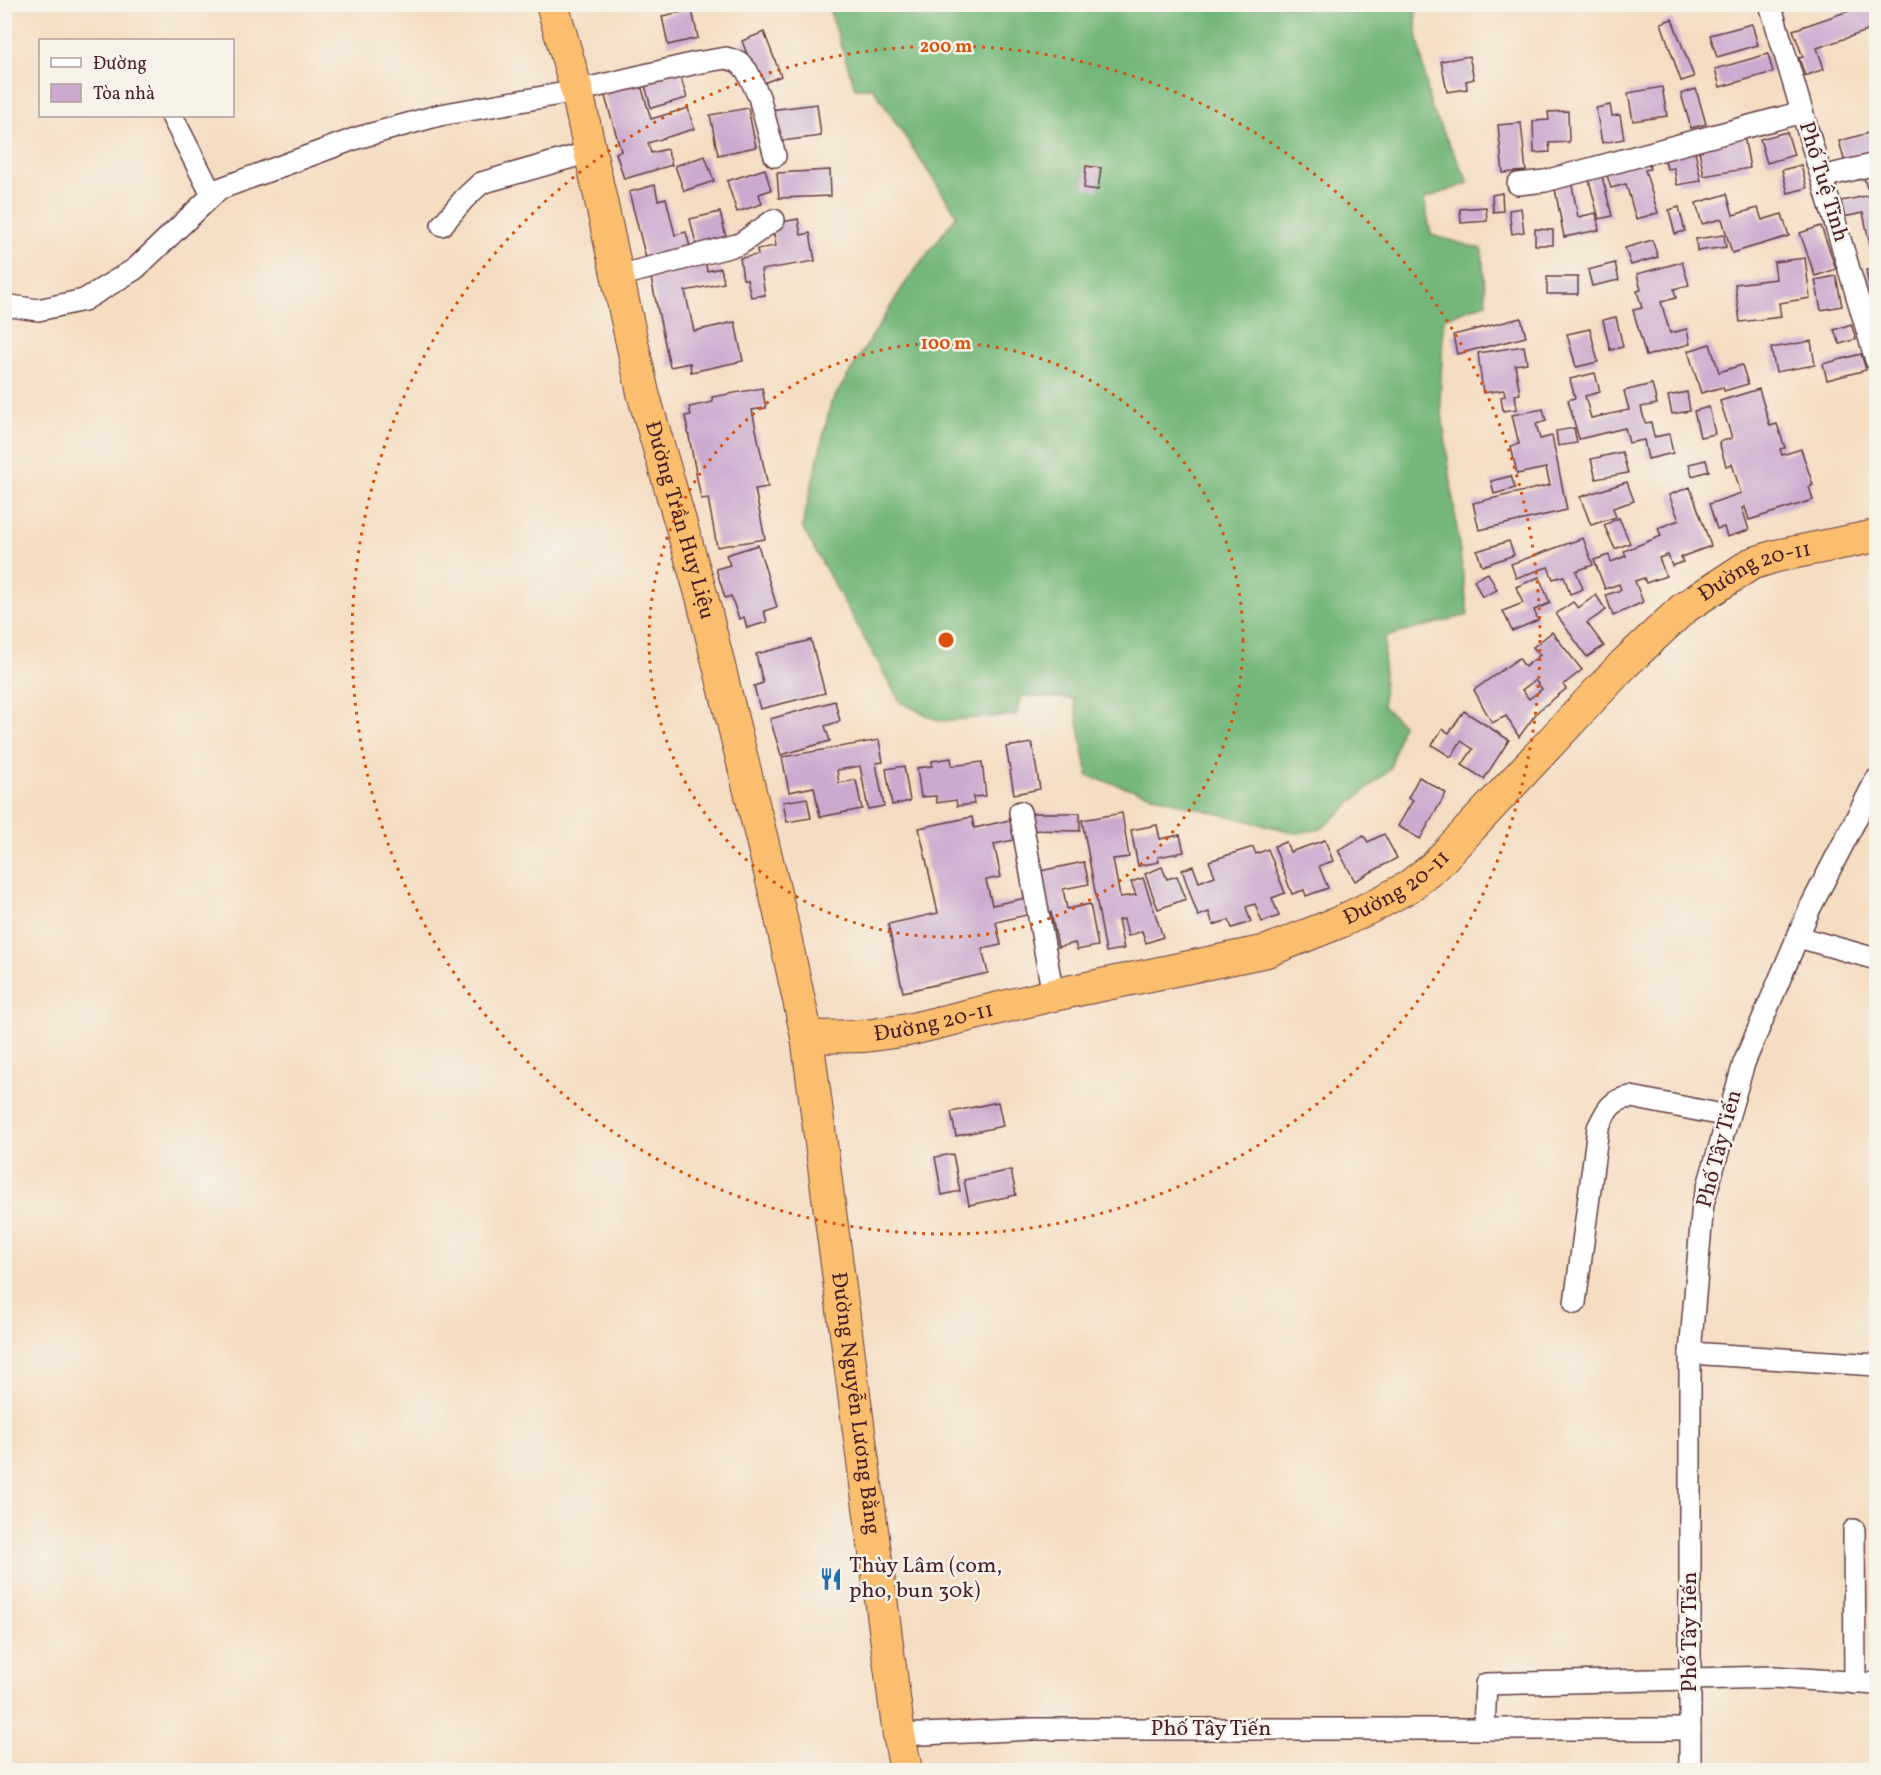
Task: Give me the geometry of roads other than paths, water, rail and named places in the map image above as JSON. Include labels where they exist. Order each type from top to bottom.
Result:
[{"type":"highway","name":"Đường Trần Huy Liệu","points":[[552,4],[577,91],[643,393],[702,597],[779,909],[807,1037]]},
{"type":"highway","name":"Đường 20-11","points":[[807,1037],[866,1036],[908,1030],[1053,995],[1267,951],[1340,922],[1408,887],[1434,867],[1623,665],[1684,608],[1751,564],[1776,556],[1876,536]]},
{"type":"highway","name":"Đường Nguyễn Lương Bằng","points":[[807,1037],[899,1736],[906,1770]]},
{"type":"street","name":"Phố Tuệ Tĩnh","points":[[1776,8],[1802,112],[1876,360]]},
{"type":"street","points":[[4,305],[38,310],[84,300],[135,269],[219,189],[405,124],[577,91],[696,63],[726,58],[739,62],[747,71],[759,97],[775,156]]},
{"type":"street","points":[[1518,184],[1545,181],[1802,112]]},
{"type":"street","points":[[173,117],[212,195]]},
{"type":"street","points":[[442,225],[481,183],[590,152]]},
{"type":"street","points":[[1822,177],[1876,164]]},
{"type":"street","points":[[618,276],[740,244],[774,220]]},
{"type":"street","name":"Phố Tây Tiến","points":[[899,1736],[1034,1729],[1690,1729],[1690,1353],[1703,1203],[1744,1063],[1798,937],[1876,780]]},
{"type":"street","points":[[1020,812],[1053,995]]},
{"type":"street","points":[[1798,937],[1876,959]]},
{"type":"street","points":[[1575,1303],[1598,1128],[1608,1109],[1618,1098],[1631,1097],[1728,1116]]},
{"type":"street","points":[[1690,1353],[1876,1365]]},
{"type":"street","points":[[1854,1530],[1854,1683]]},
{"type":"street","points":[[1484,1729],[1486,1684],[1774,1677],[1876,1684]]},
{"type":"street","points":[[1690,1729],[1690,1770]]},
{"type":"place","name":"Thùy Lâm (com, pho, bun 30k)","points":[[831,1579]]}]
